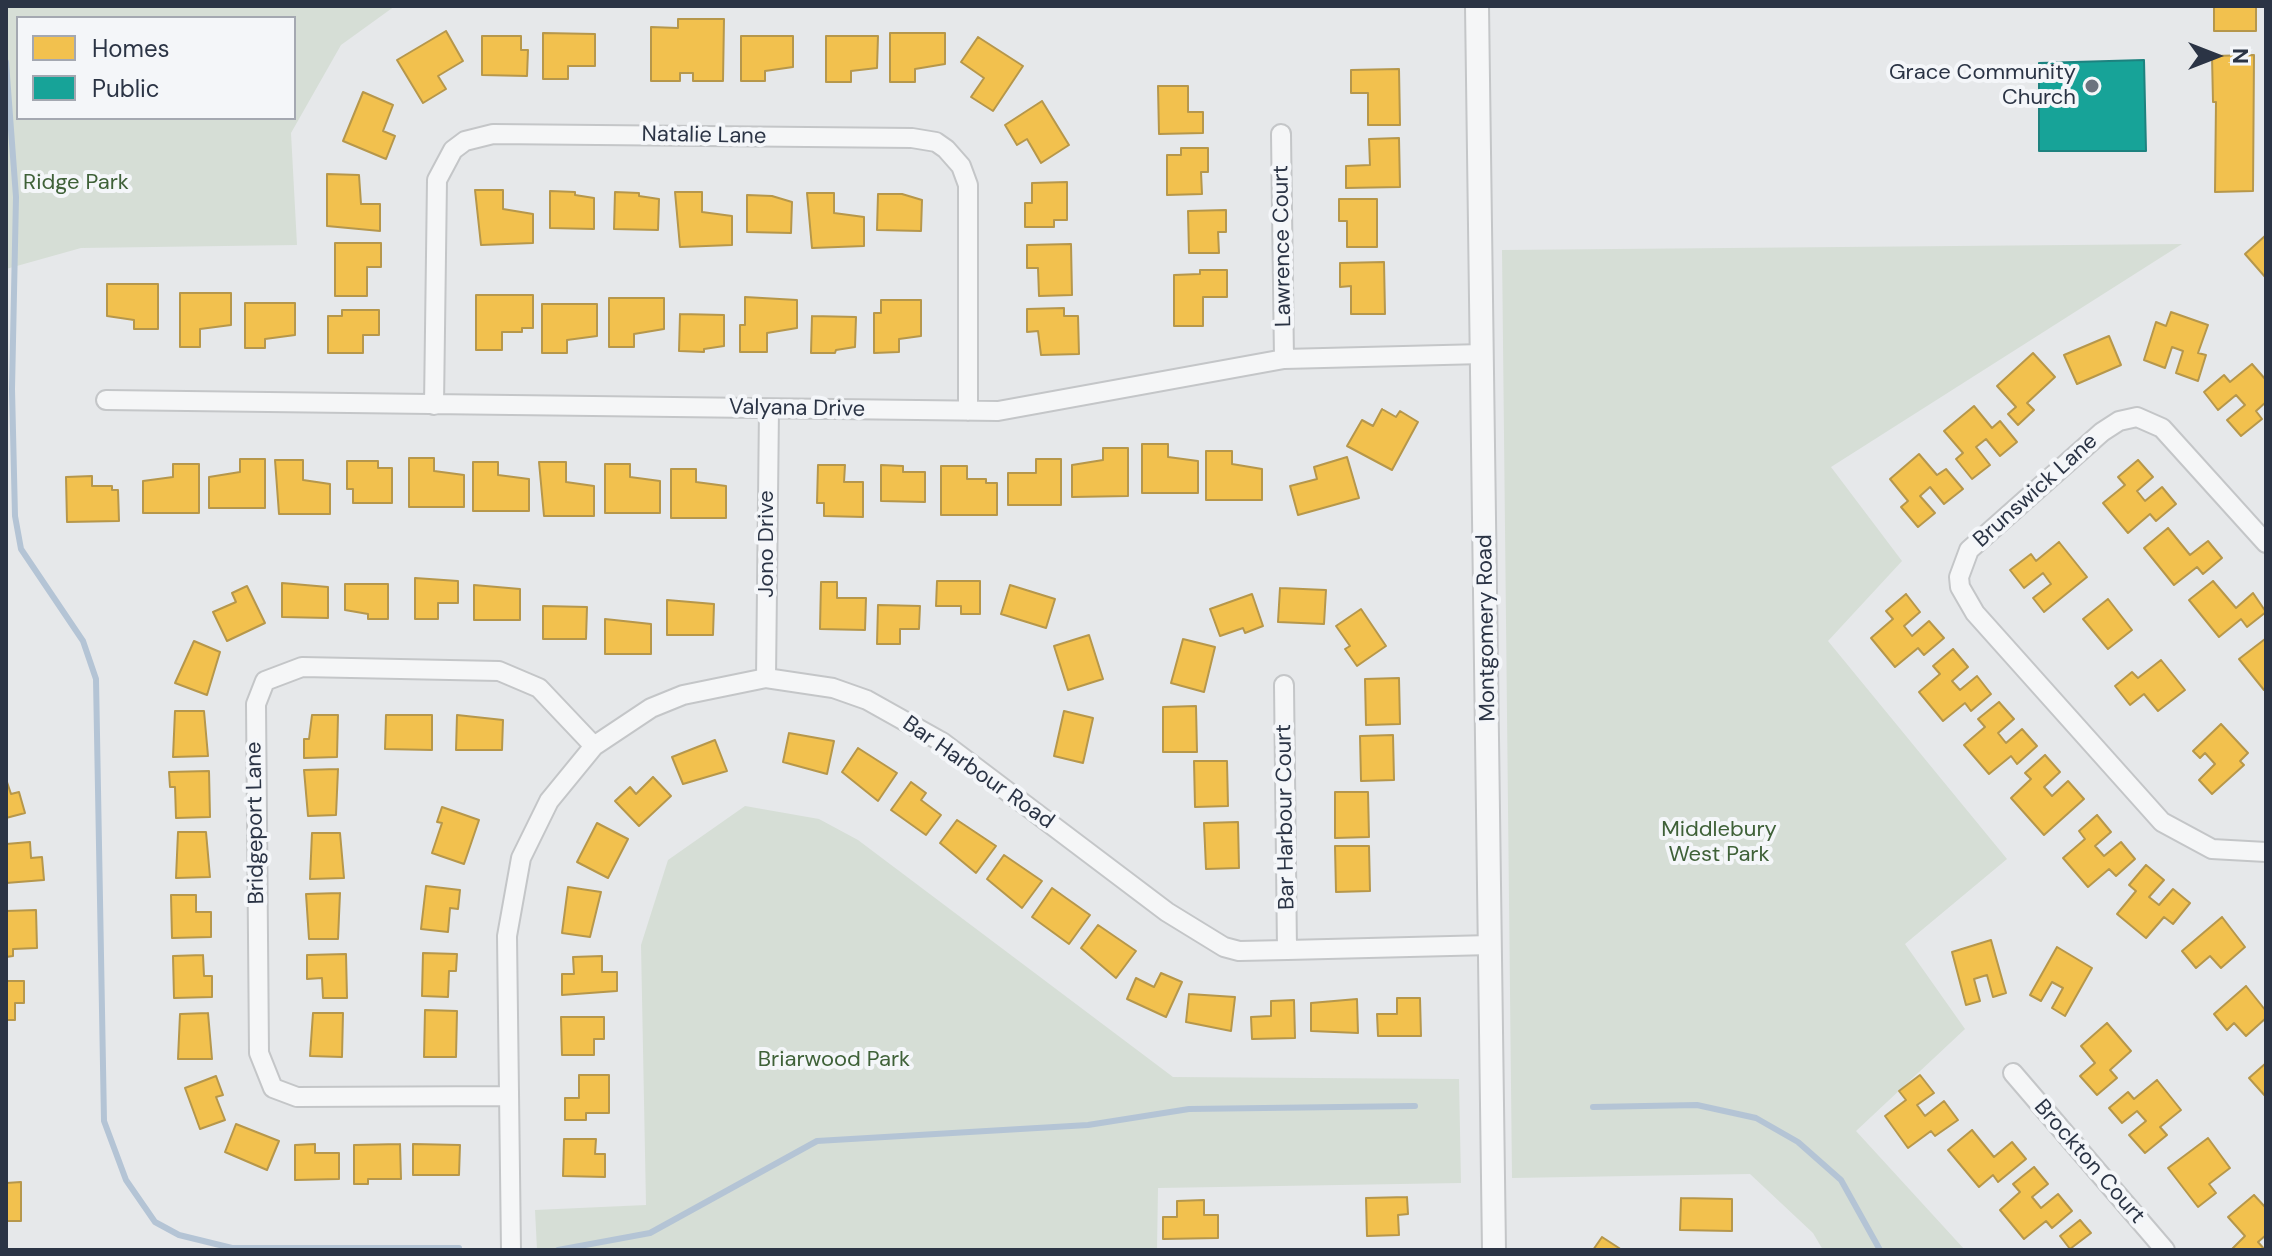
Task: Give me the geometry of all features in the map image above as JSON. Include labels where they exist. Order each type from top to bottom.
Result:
[{"type":"street","name":"Montgomery Road","points":[[1477,6],[1494,1250]]},
{"type":"street","name":"Natalie Lane","points":[[434,405],[437,180],[453,150],[465,141],[493,134],[912,138],[936,142],[946,149],[961,166],[968,185],[968,411]]},
{"type":"street","name":"Lawrence Court","points":[[1281,134],[1284,359]]},
{"type":"street","name":"Valyana Drive","points":[[106,400],[968,411],[1019,408],[1284,359],[1483,354]]},
{"type":"street","name":"Jono Drive","points":[[766,678],[769,409]]},
{"type":"street","name":"Brunswick Lane","points":[[2266,543],[2162,428],[2137,417],[2119,421],[2102,432],[1980,540],[1969,550],[1959,577],[1960,587],[1975,613],[2162,822],[2212,849],[2234,853],[2266,852]]},
{"type":"street","name":"Bridgeport Lane","points":[[509,1096],[297,1097],[273,1088],[259,1053],[256,704],[265,681],[302,667],[499,671],[539,688],[594,746]]},
{"type":"street","name":"Bar Harbour Road","points":[[511,1250],[507,936],[513,883],[533,829],[549,801],[594,746],[651,708],[683,695],[766,678],[833,688],[901,717],[942,742],[1208,940],[1239,951],[1491,945]]},
{"type":"street","name":"Bar Harbour Court","points":[[1284,685],[1287,950]]},
{"type":"street","name":"Brockton Court","points":[[2013,1073],[2165,1250]]},
{"type":"green space","name":"Ridge Park","points":[[6,6],[395,6],[341,45],[291,133],[297,245],[81,248],[6,269]]},
{"type":"green space","name":"Middlebury West Park","points":[[2182,244],[1831,467],[1902,561],[1828,641],[2007,859],[1905,944],[1965,1029],[1856,1131],[1965,1250],[1823,1250],[1813,1233],[1750,1174],[1512,1178],[1502,250]]},
{"type":"green space","name":"Briarwood Park","points":[[745,806],[819,819],[858,840],[1173,1077],[1459,1079],[1461,1183],[1158,1188],[1157,1250],[537,1250],[535,1210],[646,1205],[641,945],[668,860]]},
{"type":"building: Homes","points":[[2214,6],[2256,6],[2256,31],[2214,31]]},
{"type":"building: Homes","points":[[678,19],[724,19],[723,81],[693,81],[693,73],[680,73],[680,81],[651,81],[651,27],[678,28]]},
{"type":"building: Homes","points":[[446,31],[463,61],[438,76],[446,89],[423,103],[397,60]]},
{"type":"building: Homes","points":[[543,33],[595,34],[595,66],[568,66],[568,79],[543,79]]},
{"type":"building: Homes","points":[[890,33],[945,33],[945,64],[915,69],[915,82],[890,82]]},
{"type":"building: Homes","points":[[482,36],[521,36],[521,50],[528,50],[527,76],[482,75]]},
{"type":"building: Homes","points":[[741,36],[793,36],[793,67],[765,71],[765,81],[741,81]]},
{"type":"building: Homes","points":[[826,36],[878,36],[877,68],[851,71],[851,82],[826,82]]},
{"type":"building: Homes","points":[[978,37],[1023,66],[993,111],[971,97],[984,78],[961,62]]},
{"type":"building: Homes","points":[[2254,55],[2253,191],[2215,192],[2216,102],[2213,102],[2212,56]]},
{"type":"building: Homes","points":[[1399,69],[1400,125],[1368,125],[1368,93],[1351,93],[1351,70]]},
{"type":"building: Homes","points":[[1158,86],[1188,86],[1188,112],[1203,112],[1203,133],[1159,134]]},
{"type":"building: Homes","points":[[363,92],[393,105],[383,131],[395,136],[386,159],[343,141]]},
{"type":"building: Homes","points":[[1042,101],[1069,145],[1041,163],[1027,139],[1017,145],[1005,125]]},
{"type":"building: Homes","points":[[1399,138],[1400,187],[1346,188],[1346,166],[1370,165],[1369,139]]},
{"type":"building: Homes","points":[[1181,148],[1208,148],[1208,172],[1201,172],[1202,194],[1167,195],[1167,155],[1181,155]]},
{"type":"building: Homes","points":[[327,174],[359,175],[361,204],[380,204],[380,231],[327,226]]},
{"type":"building: Homes","points":[[1067,182],[1067,220],[1054,220],[1054,227],[1025,227],[1025,203],[1032,203],[1032,183]]},
{"type":"building: Homes","points":[[475,190],[503,190],[503,209],[533,214],[533,243],[481,245]]},
{"type":"building: Homes","points":[[550,191],[575,192],[575,195],[594,198],[594,229],[550,228]]},
{"type":"building: Homes","points":[[615,192],[639,193],[639,196],[659,199],[658,230],[614,229]]},
{"type":"building: Homes","points":[[675,192],[702,192],[702,212],[732,216],[732,245],[680,247]]},
{"type":"building: Homes","points":[[807,193],[834,193],[834,213],[864,217],[864,246],[812,248]]},
{"type":"building: Homes","points":[[878,194],[902,194],[922,200],[921,231],[877,230]]},
{"type":"building: Homes","points":[[747,195],[772,196],[792,202],[791,233],[747,232]]},
{"type":"building: Homes","points":[[1339,199],[1377,199],[1377,247],[1347,247],[1347,221],[1339,221]]},
{"type":"building: Homes","points":[[1226,210],[1226,232],[1218,232],[1219,253],[1189,253],[1188,211]]},
{"type":"building: Homes","points":[[2266,235],[2266,278],[2245,254]]},
{"type":"building: Homes","points":[[335,243],[381,243],[381,267],[367,267],[367,296],[335,296]]},
{"type":"building: Homes","points":[[1071,244],[1072,295],[1039,296],[1038,268],[1027,268],[1027,245]]},
{"type":"building: Homes","points":[[1384,262],[1385,314],[1351,314],[1351,286],[1340,287],[1340,263]]},
{"type":"building: Homes","points":[[1200,270],[1227,270],[1227,297],[1203,297],[1203,326],[1174,326],[1174,275],[1200,274]]},
{"type":"building: Homes","points":[[107,284],[158,284],[158,329],[134,329],[134,320],[107,316]]},
{"type":"building: Homes","points":[[180,293],[231,293],[231,325],[200,329],[200,347],[180,347]]},
{"type":"building: Homes","points":[[476,295],[533,295],[533,328],[522,328],[522,332],[502,332],[502,350],[476,350]]},
{"type":"building: Homes","points":[[745,297],[797,300],[797,328],[767,333],[767,352],[740,352],[740,325],[745,325]]},
{"type":"building: Homes","points":[[609,298],[664,298],[664,329],[634,334],[634,347],[609,347]]},
{"type":"building: Homes","points":[[881,300],[921,300],[921,336],[899,339],[899,352],[874,353],[874,313],[881,313]]},
{"type":"building: Homes","points":[[245,303],[295,303],[295,335],[265,339],[265,348],[245,348]]},
{"type":"building: Homes","points":[[542,304],[597,304],[597,336],[567,340],[567,353],[542,353]]},
{"type":"building: Homes","points":[[1064,308],[1064,316],[1078,316],[1079,354],[1041,355],[1038,331],[1027,332],[1027,309]]},
{"type":"building: Homes","points":[[342,310],[379,310],[379,335],[363,335],[363,353],[328,353],[328,316],[342,316]]},
{"type":"building: Homes","points":[[2171,312],[2208,325],[2198,353],[2206,355],[2198,381],[2176,373],[2183,351],[2172,347],[2165,368],[2144,360],[2156,322],[2166,326]]},
{"type":"building: Homes","points":[[680,314],[724,315],[724,346],[704,349],[704,352],[679,351]]},
{"type":"building: Homes","points":[[812,316],[856,317],[855,347],[836,350],[835,353],[811,353]]},
{"type":"building: Homes","points":[[2109,336],[2121,365],[2077,384],[2064,355]]},
{"type":"building: Homes","points":[[2033,353],[2055,377],[2027,403],[2034,410],[2018,425],[2008,414],[2016,407],[1997,386]]},
{"type":"building: Homes","points":[[2252,364],[2266,380],[2266,402],[2256,411],[2262,419],[2241,436],[2227,420],[2245,405],[2236,395],[2218,410],[2204,392],[2224,375],[2230,382]]},
{"type":"building: Homes","points":[[1974,406],[1992,428],[2000,421],[2017,442],[2000,456],[1986,439],[1976,447],[1990,465],[1972,479],[1956,459],[1963,453],[1944,431]]},
{"type":"building: Homes","points":[[1382,409],[1396,417],[1400,411],[1418,422],[1392,470],[1347,446],[1362,420],[1373,426]]},
{"type":"building: Homes","points":[[1142,444],[1168,444],[1168,457],[1198,461],[1198,493],[1142,493]]},
{"type":"building: Homes","points":[[1103,448],[1128,448],[1128,496],[1072,497],[1072,465],[1103,460]]},
{"type":"building: Homes","points":[[1206,451],[1232,451],[1232,464],[1262,469],[1262,500],[1206,500]]},
{"type":"building: Homes","points":[[1919,454],[1937,475],[1946,469],[1963,489],[1944,504],[1930,487],[1920,496],[1935,513],[1918,527],[1901,507],[1908,501],[1890,479]]},
{"type":"building: Homes","points":[[1347,457],[1359,498],[1298,515],[1290,486],[1317,479],[1314,467]]},
{"type":"building: Homes","points":[[409,458],[434,458],[434,471],[464,475],[464,507],[409,507]]},
{"type":"building: Homes","points":[[240,459],[265,459],[265,508],[209,508],[209,477],[240,472]]},
{"type":"building: Homes","points":[[1036,459],[1061,459],[1061,505],[1008,505],[1008,473],[1036,473]]},
{"type":"building: Homes","points":[[275,460],[303,460],[303,480],[330,484],[330,514],[279,514]]},
{"type":"building: Homes","points":[[2138,460],[2153,477],[2137,491],[2145,501],[2162,487],[2176,504],[2156,521],[2150,514],[2128,533],[2103,503],[2125,485],[2118,477]]},
{"type":"building: Homes","points":[[347,461],[378,461],[378,468],[392,468],[392,503],[353,503],[353,489],[347,489]]},
{"type":"building: Homes","points":[[473,462],[498,462],[498,475],[529,479],[529,511],[473,511]]},
{"type":"building: Homes","points":[[539,462],[566,462],[566,482],[594,486],[594,516],[544,516]]},
{"type":"building: Homes","points":[[173,464],[199,464],[199,513],[143,513],[143,481],[173,477]]},
{"type":"building: Homes","points":[[605,464],[630,464],[630,477],[660,481],[660,513],[605,513]]},
{"type":"building: Homes","points":[[818,465],[845,465],[844,482],[863,482],[863,517],[824,516],[824,503],[817,503]]},
{"type":"building: Homes","points":[[881,465],[903,466],[903,472],[925,472],[925,502],[881,501]]},
{"type":"building: Homes","points":[[941,466],[967,466],[967,479],[986,479],[986,483],[997,483],[997,515],[941,515]]},
{"type":"building: Homes","points":[[671,469],[696,469],[696,482],[726,486],[726,518],[671,518]]},
{"type":"building: Homes","points":[[92,476],[92,486],[112,486],[112,490],[118,490],[119,521],[67,522],[66,477]]},
{"type":"building: Homes","points":[[2168,528],[2190,555],[2208,541],[2222,558],[2203,574],[2197,567],[2174,585],[2144,548]]},
{"type":"building: Homes","points":[[2059,542],[2087,577],[2044,612],[2033,598],[2051,584],[2043,573],[2024,588],[2010,570],[2031,554],[2036,561]]},
{"type":"building: Homes","points":[[415,578],[458,581],[458,603],[438,603],[438,619],[415,619]]},
{"type":"building: Homes","points":[[937,581],[980,581],[980,614],[961,614],[961,606],[936,606]]},
{"type":"building: Homes","points":[[2213,581],[2236,608],[2253,593],[2266,612],[2247,627],[2241,619],[2219,637],[2189,600]]},
{"type":"building: Homes","points":[[821,582],[837,582],[837,598],[866,598],[865,630],[820,629]]},
{"type":"building: Homes","points":[[282,583],[328,587],[328,618],[282,617]]},
{"type":"building: Homes","points":[[345,584],[388,584],[388,619],[368,619],[368,614],[345,610]]},
{"type":"building: Homes","points":[[474,585],[520,589],[520,620],[474,620]]},
{"type":"building: Homes","points":[[1010,585],[1055,599],[1046,628],[1001,614]]},
{"type":"building: Homes","points":[[247,586],[265,623],[227,641],[213,612],[236,602],[232,593]]},
{"type":"building: Homes","points":[[1280,588],[1326,590],[1324,624],[1278,622]]},
{"type":"building: Homes","points":[[1252,594],[1263,626],[1245,633],[1243,628],[1220,636],[1210,609]]},
{"type":"building: Homes","points":[[1906,594],[1920,612],[1904,626],[1912,636],[1929,621],[1944,638],[1924,655],[1918,648],[1895,667],[1871,638],[1893,619],[1886,611]]},
{"type":"building: Homes","points":[[2108,599],[2132,630],[2108,649],[2083,619]]},
{"type":"building: Homes","points":[[667,600],[714,604],[713,635],[667,635]]},
{"type":"building: Homes","points":[[878,605],[920,606],[919,629],[900,629],[900,644],[877,644]]},
{"type":"building: Homes","points":[[543,606],[587,607],[586,639],[543,639]]},
{"type":"building: Homes","points":[[1361,609],[1386,646],[1357,666],[1345,649],[1350,646],[1336,626]]},
{"type":"building: Homes","points":[[605,619],[651,624],[651,654],[605,654]]},
{"type":"building: Homes","points":[[1089,635],[1103,679],[1068,690],[1054,646]]},
{"type":"building: Homes","points":[[1183,639],[1215,647],[1204,692],[1171,683]]},
{"type":"building: Homes","points":[[2265,639],[2266,689],[2264,690],[2239,659]]},
{"type":"building: Homes","points":[[194,641],[220,652],[207,695],[175,683]]},
{"type":"building: Homes","points":[[1953,649],[1968,667],[1952,681],[1960,690],[1977,676],[1991,694],[1971,711],[1965,703],[1943,721],[1919,692],[1940,674],[1933,666]]},
{"type":"building: Homes","points":[[2161,660],[2185,690],[2158,711],[2144,694],[2130,705],[2115,686],[2132,672],[2138,678]]},
{"type":"building: Homes","points":[[1399,678],[1400,724],[1366,725],[1365,679]]},
{"type":"building: Homes","points":[[1999,702],[2014,719],[1998,733],[2006,743],[2022,729],[2037,746],[2017,764],[2011,756],[1989,774],[1964,745],[1985,727],[1978,719]]},
{"type":"building: Homes","points":[[1196,706],[1197,752],[1163,752],[1163,707]]},
{"type":"building: Homes","points":[[175,711],[204,711],[208,756],[173,757]]},
{"type":"building: Homes","points":[[1064,711],[1093,718],[1083,763],[1054,756]]},
{"type":"building: Homes","points":[[312,715],[338,715],[337,757],[304,758],[304,739],[309,739]]},
{"type":"building: Homes","points":[[386,715],[432,715],[432,750],[385,749]]},
{"type":"building: Homes","points":[[457,715],[503,720],[502,750],[456,750]]},
{"type":"building: Homes","points":[[2221,724],[2248,753],[2240,761],[2244,765],[2212,794],[2199,780],[2215,764],[2205,753],[2200,758],[2193,751]]},
{"type":"building: Homes","points":[[789,733],[834,741],[827,774],[783,762]]},
{"type":"building: Homes","points":[[1393,735],[1394,780],[1361,781],[1360,736]]},
{"type":"building: Homes","points":[[715,740],[727,771],[683,784],[672,757]]},
{"type":"building: Homes","points":[[858,748],[897,773],[878,801],[842,772]]},
{"type":"building: Homes","points":[[2045,755],[2060,772],[2044,787],[2052,796],[2068,781],[2084,799],[2044,835],[2011,798],[2031,779],[2025,773]]},
{"type":"building: Homes","points":[[1194,761],[1227,761],[1228,806],[1195,807]]},
{"type":"building: Homes","points":[[338,769],[336,815],[308,816],[304,770]]},
{"type":"building: Homes","points":[[209,771],[210,817],[176,818],[175,787],[170,787],[169,772]]},
{"type":"building: Homes","points":[[653,777],[671,796],[639,826],[615,801],[630,787],[636,794]]},
{"type":"building: Homes","points":[[6,779],[11,794],[19,792],[25,813],[6,818]]},
{"type":"building: Homes","points":[[911,782],[926,793],[921,800],[941,815],[926,835],[891,810]]},
{"type":"building: Homes","points":[[1335,792],[1368,792],[1369,837],[1335,838]]},
{"type":"building: Homes","points":[[442,807],[479,820],[464,864],[432,853],[442,823],[437,822]]},
{"type":"building: Homes","points":[[2097,815],[2111,832],[2095,846],[2104,856],[2121,842],[2135,859],[2116,876],[2109,869],[2088,887],[2063,858],[2085,839],[2079,831]]},
{"type":"building: Homes","points":[[957,820],[996,846],[976,873],[940,843]]},
{"type":"building: Homes","points":[[1238,822],[1239,868],[1206,869],[1204,823]]},
{"type":"building: Homes","points":[[597,823],[628,839],[608,878],[577,862]]},
{"type":"building: Homes","points":[[178,832],[206,832],[210,877],[176,878]]},
{"type":"building: Homes","points":[[312,833],[340,833],[344,878],[310,879]]},
{"type":"building: Homes","points":[[30,842],[31,858],[42,857],[44,880],[6,883],[6,844]]},
{"type":"building: Homes","points":[[1335,846],[1369,846],[1370,891],[1336,892]]},
{"type":"building: Homes","points":[[1004,855],[1042,881],[1022,908],[987,879]]},
{"type":"building: Homes","points":[[2146,865],[2164,880],[2149,897],[2159,905],[2173,889],[2190,903],[2173,924],[2164,917],[2146,938],[2117,914],[2136,891],[2129,885]]},
{"type":"building: Homes","points":[[426,886],[460,890],[458,909],[450,908],[448,932],[421,929]]},
{"type":"building: Homes","points":[[568,887],[601,892],[590,937],[562,933]]},
{"type":"building: Homes","points":[[1052,888],[1090,915],[1069,944],[1032,917]]},
{"type":"building: Homes","points":[[340,893],[338,939],[309,939],[306,894]]},
{"type":"building: Homes","points":[[171,895],[196,895],[196,912],[211,912],[211,937],[172,938]]},
{"type":"building: Homes","points":[[36,910],[37,948],[13,949],[13,956],[6,957],[6,911]]},
{"type":"building: Homes","points":[[2222,917],[2245,947],[2221,968],[2210,956],[2196,968],[2182,951]]},
{"type":"building: Homes","points":[[1098,925],[1136,951],[1116,978],[1081,948]]},
{"type":"building: Homes","points":[[1991,940],[2006,993],[1993,997],[1987,975],[1974,979],[1980,1001],[1966,1005],[1952,952]]},
{"type":"building: Homes","points":[[2057,947],[2092,968],[2065,1016],[2052,1008],[2063,988],[2052,982],[2041,1001],[2030,995]]},
{"type":"building: Homes","points":[[423,953],[457,954],[456,971],[449,971],[448,997],[422,996]]},
{"type":"building: Homes","points":[[346,954],[347,998],[323,998],[322,978],[307,979],[307,955]]},
{"type":"building: Homes","points":[[203,955],[204,976],[212,976],[212,997],[174,998],[173,956]]},
{"type":"building: Homes","points":[[602,956],[602,972],[617,972],[617,991],[562,995],[562,974],[574,974],[573,957]]},
{"type":"building: Homes","points":[[1161,973],[1182,982],[1166,1017],[1127,999],[1136,978],[1154,987]]},
{"type":"building: Homes","points":[[6,981],[24,981],[24,1003],[15,1003],[15,1020],[6,1020]]},
{"type":"building: Homes","points":[[2246,986],[2266,1011],[2266,1018],[2246,1036],[2234,1023],[2227,1030],[2214,1014]]},
{"type":"building: Homes","points":[[1189,994],[1235,997],[1231,1031],[1186,1022]]},
{"type":"building: Homes","points":[[1397,998],[1420,998],[1421,1036],[1378,1036],[1377,1014],[1397,1014]]},
{"type":"building: Homes","points":[[1357,999],[1358,1033],[1311,1031],[1311,1003]]},
{"type":"building: Homes","points":[[1294,1000],[1295,1038],[1252,1039],[1251,1017],[1271,1016],[1271,1001]]},
{"type":"building: Homes","points":[[425,1010],[457,1011],[456,1057],[424,1057]]},
{"type":"building: Homes","points":[[208,1013],[212,1059],[178,1059],[180,1014]]},
{"type":"building: Homes","points":[[313,1013],[343,1013],[342,1057],[310,1056]]},
{"type":"building: Homes","points":[[561,1017],[604,1017],[604,1039],[594,1039],[594,1055],[562,1055]]},
{"type":"building: Homes","points":[[2107,1023],[2131,1051],[2110,1070],[2117,1078],[2097,1095],[2080,1076],[2095,1063],[2081,1046]]},
{"type":"building: Homes","points":[[2266,1063],[2266,1097],[2249,1078]]},
{"type":"building: Homes","points":[[579,1075],[609,1075],[609,1113],[586,1113],[586,1120],[565,1120],[565,1098],[579,1098]]},
{"type":"building: Homes","points":[[1920,1075],[1934,1093],[1917,1105],[1925,1116],[1944,1101],[1958,1120],[1935,1136],[1931,1131],[1908,1148],[1885,1116],[1906,1100],[1899,1091]]},
{"type":"building: Homes","points":[[216,1076],[223,1095],[216,1097],[225,1120],[200,1129],[185,1088]]},
{"type":"building: Homes","points":[[2157,1080],[2181,1110],[2160,1127],[2167,1135],[2145,1153],[2129,1135],[2146,1121],[2137,1111],[2122,1123],[2109,1108],[2128,1092],[2134,1099]]},
{"type":"building: Homes","points":[[236,1124],[279,1141],[267,1170],[225,1152]]},
{"type":"building: Homes","points":[[1972,1130],[1994,1157],[2012,1142],[2026,1159],[1998,1182],[1993,1175],[1979,1187],[1948,1150]]},
{"type":"building: Homes","points":[[2208,1138],[2230,1168],[2209,1184],[2216,1193],[2198,1207],[2168,1168]]},
{"type":"building: Homes","points":[[564,1139],[596,1139],[595,1154],[605,1154],[605,1177],[563,1176]]},
{"type":"building: Homes","points":[[315,1144],[315,1153],[339,1153],[339,1179],[295,1180],[295,1145]]},
{"type":"building: Homes","points":[[400,1144],[401,1179],[368,1179],[368,1184],[354,1184],[354,1145]]},
{"type":"building: Homes","points":[[413,1144],[460,1145],[459,1175],[413,1175]]},
{"type":"building: Homes","points":[[2034,1167],[2048,1184],[2032,1197],[2041,1208],[2058,1194],[2072,1211],[2052,1228],[2046,1221],[2024,1239],[2000,1210],[2020,1192],[2013,1184]]},
{"type":"building: Homes","points":[[21,1182],[21,1221],[6,1221],[6,1183]]},
{"type":"building: Homes","points":[[2254,1195],[2266,1208],[2266,1235],[2258,1242],[2265,1250],[2231,1250],[2245,1236],[2228,1217]]},
{"type":"building: Homes","points":[[1407,1197],[1408,1214],[1398,1215],[1399,1235],[1367,1236],[1366,1198]]},
{"type":"building: Homes","points":[[1681,1198],[1732,1199],[1732,1231],[1680,1230]]},
{"type":"building: Homes","points":[[1204,1200],[1204,1215],[1218,1215],[1218,1238],[1163,1239],[1163,1217],[1177,1217],[1177,1201]]},
{"type":"building: Homes","points":[[2080,1220],[2091,1233],[2070,1249],[2060,1236]]},
{"type":"building: Homes","points":[[1602,1237],[1622,1250],[1593,1250]]},
{"type":"building: Public","name":"Grace Community Church","points":[[2144,60],[2146,151],[2039,151],[2039,63]]},
{"type":"waterway","points":[[6,62],[16,197],[12,389],[15,516],[21,549],[83,641],[96,679],[104,1121],[126,1180],[155,1222],[179,1235],[232,1248],[459,1248]]},
{"type":"waterway","points":[[1593,1107],[1697,1105],[1756,1118],[1798,1142],[1841,1180],[1880,1250]]},
{"type":"waterway","points":[[558,1250],[650,1233],[817,1141],[1088,1125],[1189,1109],[1415,1106]]},
{"type":"place","name":"Grace Community Church","points":[[2092,86]]}]
